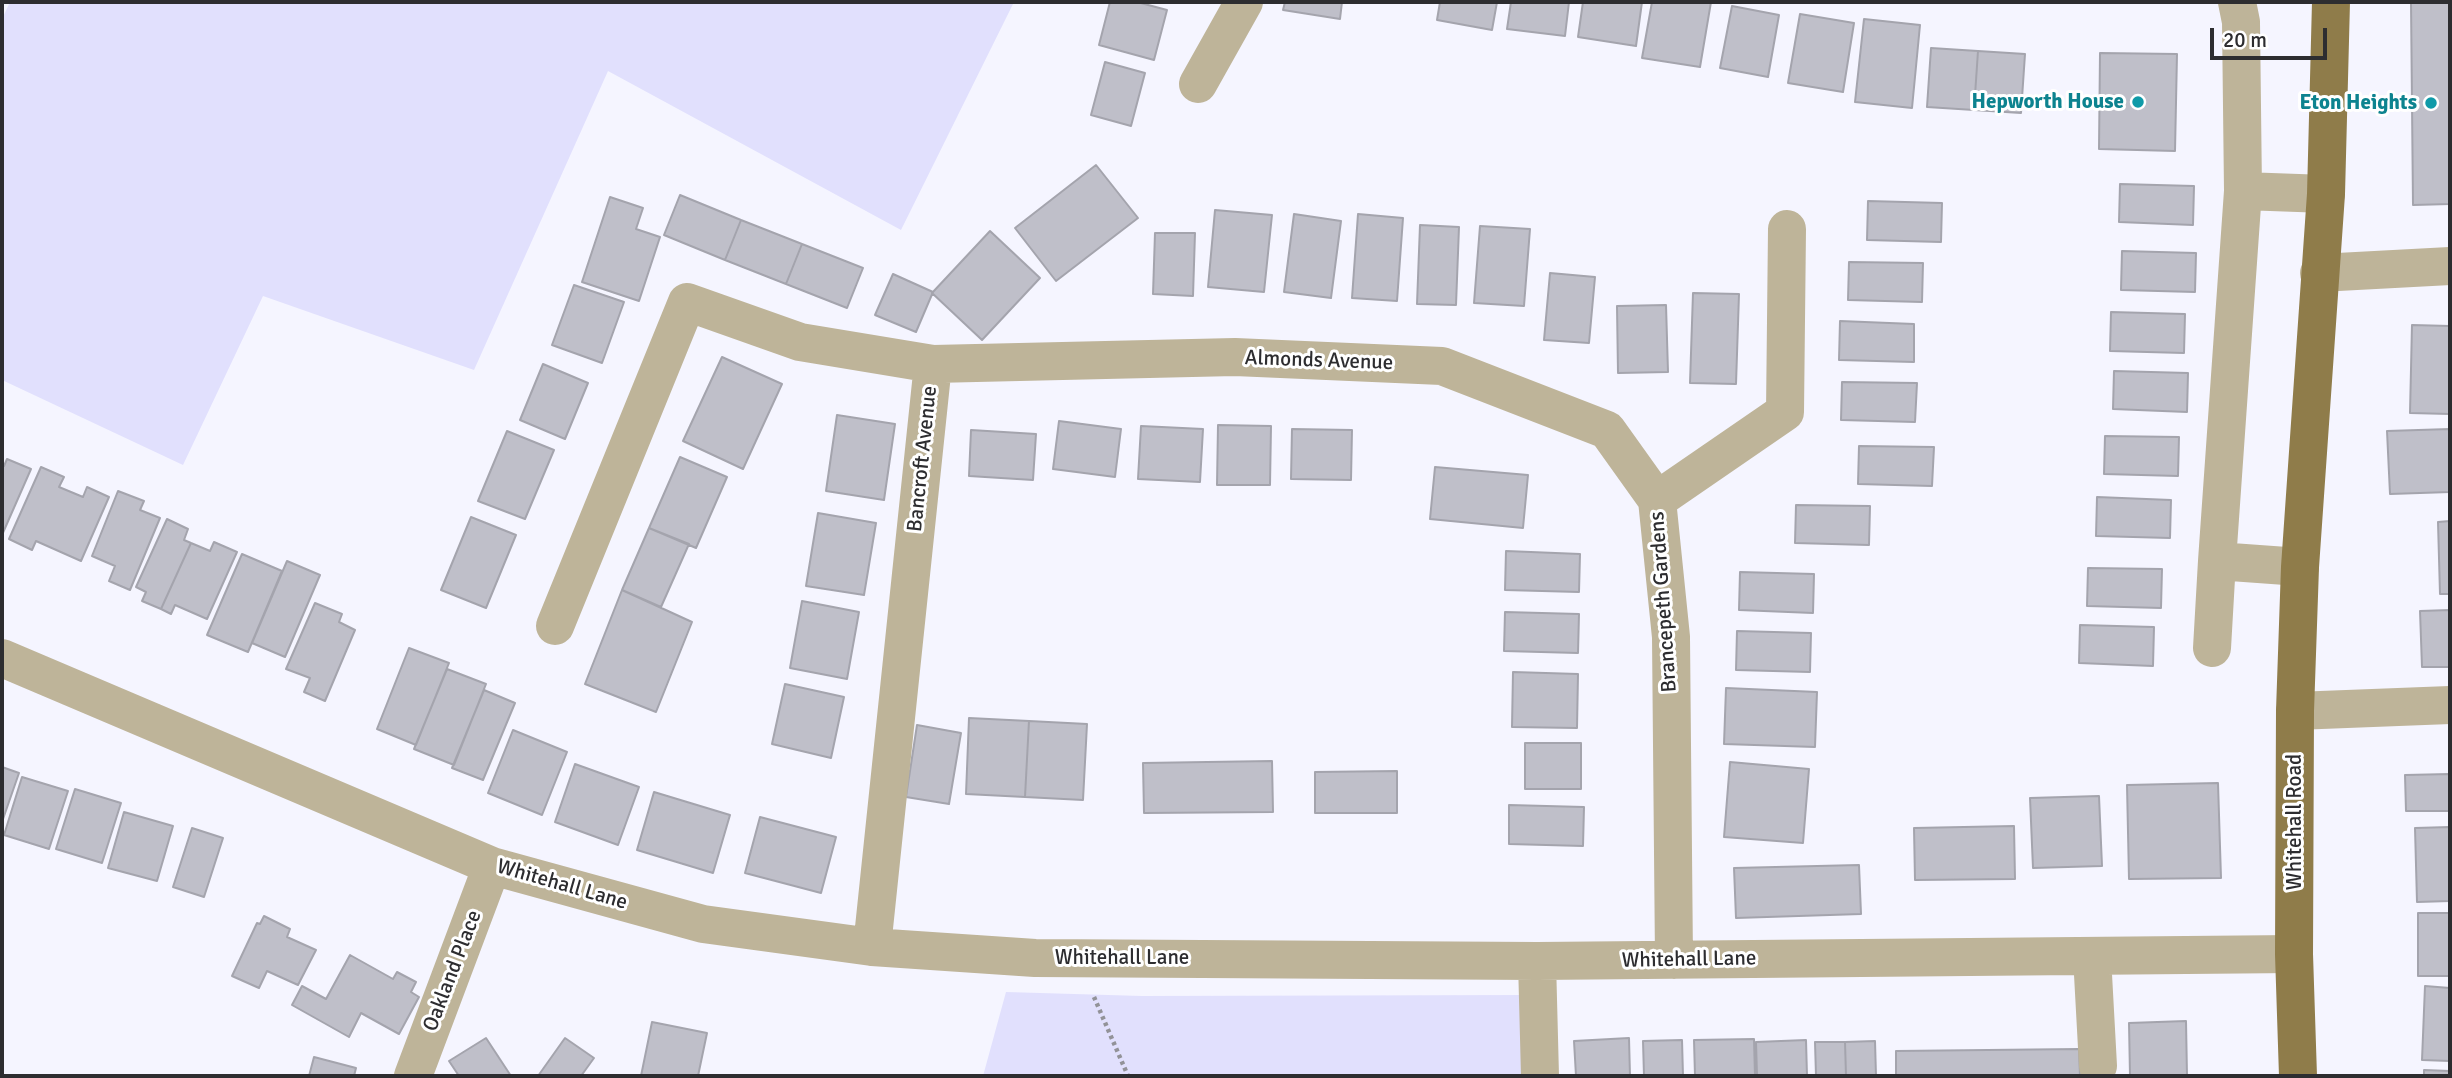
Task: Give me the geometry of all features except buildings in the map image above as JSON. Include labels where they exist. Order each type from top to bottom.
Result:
[{"type":"main road","name":"Whitehall Road","points":[[2298,1076],[2294,954],[2295,710],[2300,567],[2326,194],[2331,2]]},
{"type":"street","points":[[1198,84],[1244,2]]},
{"type":"street","points":[[2212,649],[2243,191],[2239,12]]},
{"type":"street","points":[[2243,191],[2326,194]]},
{"type":"street","name":"Brancepeth Gardens","points":[[1674,960],[1671,637],[1657,500],[1785,412],[1787,229]]},
{"type":"street","points":[[2319,273],[2450,266]]},
{"type":"street","name":"Bancroft Avenue","points":[[555,626],[687,302],[800,342],[933,364],[872,947]]},
{"type":"street","name":"Almonds Avenue","points":[[933,364],[1235,358],[1442,366],[1607,430],[1657,500]]},
{"type":"street","points":[[2217,561],[2300,567]]},
{"type":"street","name":"Whitehall Lane","points":[[2,658],[492,866],[703,924],[872,947],[1035,958],[1537,961],[2294,954]]},
{"type":"street","points":[[2295,710],[2450,705]]},
{"type":"street","name":"Oakland Place","points":[[413,1076],[492,866]]},
{"type":"street","points":[[2092,956],[2098,1066]]},
{"type":"street","points":[[1537,961],[1540,1076]]},
{"type":"path","points":[[1077,957],[1128,1076]]},
{"type":"shaded area","points":[[10,2],[1014,2],[901,230],[608,71],[474,370],[263,296],[183,465],[2,380],[2,19]]},
{"type":"shaded area","points":[[1006,992],[1142,996],[1526,995],[1527,1076],[983,1076]]},
{"type":"place","name":"Hepworth House","points":[[2138,102]]},
{"type":"place","name":"Eton Heights","points":[[2431,103]]}]
